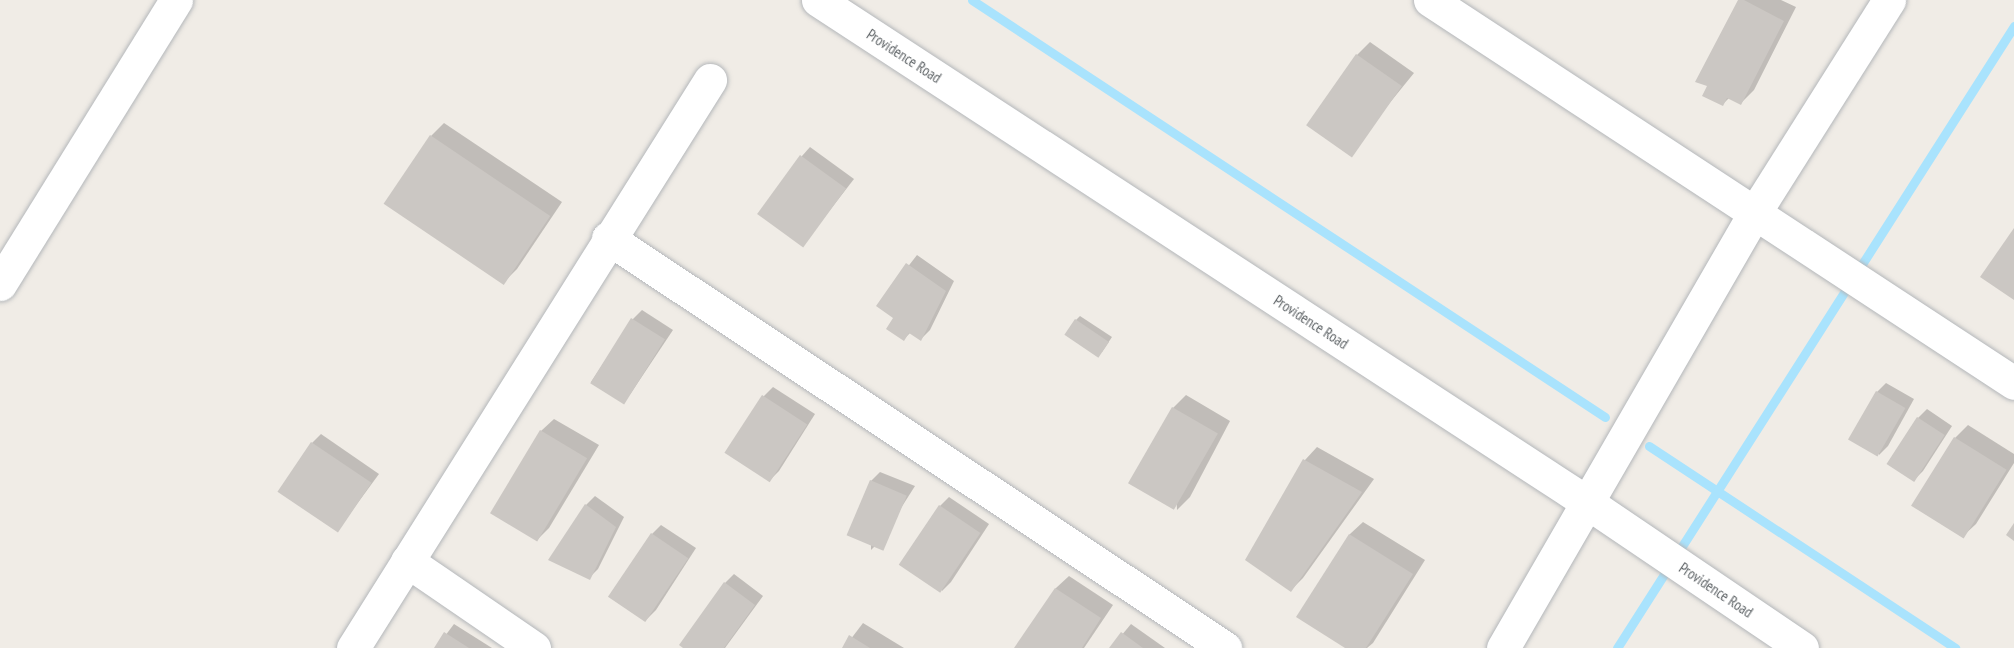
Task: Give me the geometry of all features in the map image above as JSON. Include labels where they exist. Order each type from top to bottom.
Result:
[{"type":"street","points":[[0,284],[176,0]]},
{"type":"street","name":"Providence Road","points":[[818,0],[1585,501],[1802,648]]},
{"type":"street","points":[[1430,0],[2014,383]]},
{"type":"street","points":[[1503,648],[1585,501],[1755,212],[1889,0]]},
{"type":"street","points":[[353,648],[608,238],[710,80]]},
{"type":"street","points":[[608,238],[1225,648]]},
{"type":"street","points":[[407,561],[534,648]]},
{"type":"building","points":[[1738,0],[1744,0],[1784,21],[1741,105],[1727,98],[1723,106],[1702,96],[1707,86],[1695,82]]},
{"type":"building","points":[[1356,54],[1402,86],[1352,157],[1306,125]]},
{"type":"building","points":[[430,135],[550,216],[504,285],[384,204]]},
{"type":"building","points":[[800,155],[846,189],[803,248],[757,214]]},
{"type":"building","points":[[2014,228],[2014,300],[1980,277]]},
{"type":"building","points":[[906,263],[946,291],[921,341],[909,333],[904,341],[886,329],[893,318],[876,306]]},
{"type":"building","points":[[631,318],[665,339],[624,404],[590,383]]},
{"type":"building","points":[[1075,319],[1109,342],[1098,358],[1064,335]]},
{"type":"building","points":[[1876,391],[1905,408],[1877,456],[1848,439]]},
{"type":"building","points":[[762,395],[807,424],[770,482],[724,453]]},
{"type":"building","points":[[1172,407],[1218,434],[1174,510],[1128,483]]},
{"type":"building","points":[[1917,417],[1945,435],[1914,482],[1887,464]]},
{"type":"building","points":[[540,430],[587,458],[537,541],[490,513]]},
{"type":"building","points":[[1954,437],[2007,470],[1964,539],[1911,506]]},
{"type":"building","points":[[311,442],[372,483],[338,533],[277,492]]},
{"type":"building","points":[[1303,459],[1362,492],[1291,592],[1245,560]]},
{"type":"building","points":[[870,480],[907,496],[883,551],[847,535]]},
{"type":"building","points":[[585,504],[616,527],[590,580],[548,560]]},
{"type":"building","points":[[939,505],[980,533],[940,593],[899,565]]},
{"type":"building","points":[[2014,523],[2014,541],[2006,535]]},
{"type":"building","points":[[651,533],[688,558],[645,622],[608,597]]},
{"type":"building","points":[[1349,534],[1413,574],[1366,648],[1345,648],[1296,617]]},
{"type":"building","points":[[724,582],[755,605],[724,648],[683,648],[679,645]]},
{"type":"building","points":[[1055,588],[1101,618],[1082,648],[1014,648]]},
{"type":"building","points":[[444,632],[469,648],[434,648]]},
{"type":"building","points":[[1121,632],[1143,648],[1109,648]]},
{"type":"building","points":[[849,635],[870,648],[842,648]]},
{"type":"waterway","points":[[972,0],[1605,417]]},
{"type":"waterway","points":[[1617,648],[2014,26]]},
{"type":"waterway","points":[[1649,446],[1955,648]]}]
